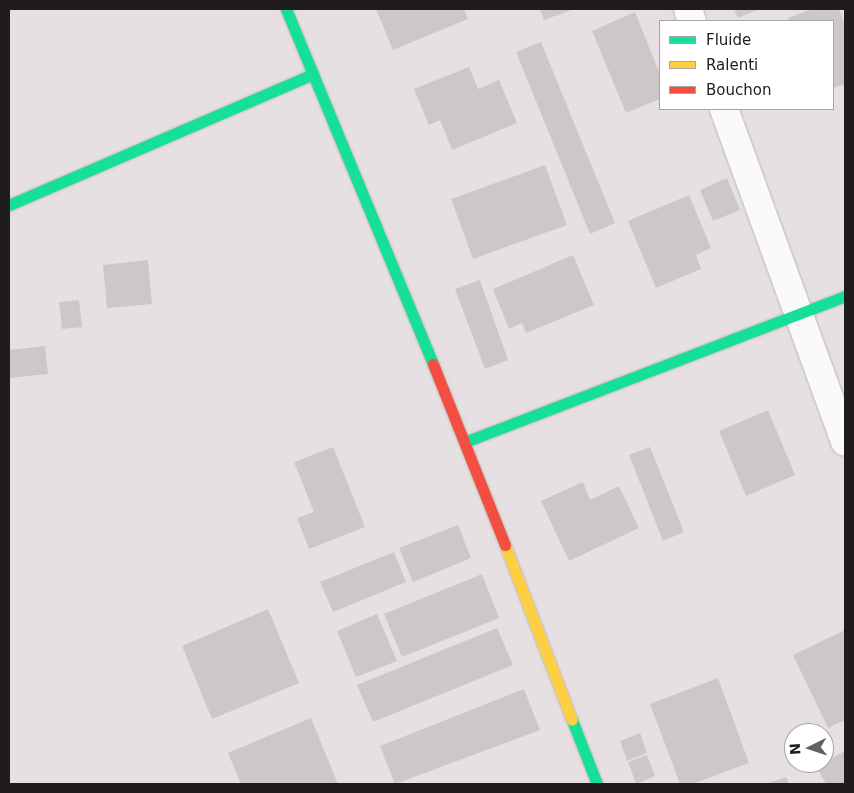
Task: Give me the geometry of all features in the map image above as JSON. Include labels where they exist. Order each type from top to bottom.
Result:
[{"type":"street","points":[[286,9],[464,442],[597,784]]},
{"type":"street","points":[[9,205],[312,74]]},
{"type":"street","points":[[724,110],[845,442]]},
{"type":"street","points":[[464,442],[845,296]]},
{"type":"building","points":[[376,9],[464,9],[468,19],[393,50]]},
{"type":"building","points":[[540,9],[574,9],[544,20]]},
{"type":"building","points":[[734,9],[759,9],[738,18]]},
{"type":"building","points":[[812,9],[839,9],[845,25],[845,84],[834,88],[834,20],[789,20],[788,18]]},
{"type":"building","points":[[635,12],[659,72],[659,99],[626,113],[592,31]]},
{"type":"building","points":[[541,42],[615,223],[590,234],[516,52]]},
{"type":"building","points":[[469,67],[478,89],[499,80],[517,123],[452,150],[440,120],[429,125],[414,89]]},
{"type":"building","points":[[545,165],[567,225],[473,259],[451,199]]},
{"type":"building","points":[[727,178],[740,210],[713,221],[700,190]]},
{"type":"building","points":[[689,195],[711,248],[696,255],[701,269],[656,288],[628,221]]},
{"type":"building","points":[[573,255],[594,305],[526,333],[522,323],[509,329],[493,289]]},
{"type":"building","points":[[148,260],[152,304],[107,308],[103,265]]},
{"type":"building","points":[[480,280],[508,360],[485,369],[455,289]]},
{"type":"building","points":[[79,300],[82,327],[62,329],[59,302]]},
{"type":"building","points":[[45,346],[48,374],[9,378],[9,350]]},
{"type":"building","points":[[768,410],[795,475],[746,496],[719,431]]},
{"type":"building","points":[[333,447],[365,527],[309,549],[297,518],[314,512],[294,462]]},
{"type":"building","points":[[650,447],[684,532],[663,541],[629,455]]},
{"type":"building","points":[[583,482],[590,500],[619,486],[639,528],[569,561],[541,501]]},
{"type":"building","points":[[458,525],[471,558],[413,582],[399,548]]},
{"type":"building","points":[[394,552],[406,582],[333,612],[320,582]]},
{"type":"building","points":[[482,574],[499,618],[402,657],[384,614]]},
{"type":"building","points":[[268,609],[299,683],[212,719],[182,646]]},
{"type":"building","points":[[377,614],[397,661],[356,677],[337,631]]},
{"type":"building","points":[[497,628],[513,665],[373,722],[357,685]]},
{"type":"building","points":[[845,630],[845,720],[834,725],[834,723],[826,723],[793,655]]},
{"type":"building","points":[[718,678],[749,763],[692,784],[680,784],[650,704]]},
{"type":"building","points":[[524,689],[540,730],[395,784],[380,746]]},
{"type":"building","points":[[311,718],[338,784],[241,784],[228,753]]},
{"type":"building","points":[[640,733],[647,753],[627,761],[620,741]]},
{"type":"building","points":[[845,751],[845,784],[826,784],[820,773],[834,773],[834,757]]},
{"type":"building","points":[[647,755],[655,776],[636,784],[628,762]]},
{"type":"building","points":[[786,777],[789,784],[766,784]]},
{"type":"traffic: fast","points":[[286,9],[433,364]]},
{"type":"traffic: fast","points":[[9,205],[313,74]]},
{"type":"traffic: fast","points":[[465,442],[845,296]]},
{"type":"traffic: fast","points":[[572,720],[597,784]]},
{"type":"traffic: slow","points":[[505,545],[572,720]]},
{"type":"traffic: jam","points":[[433,364],[505,545]]}]
